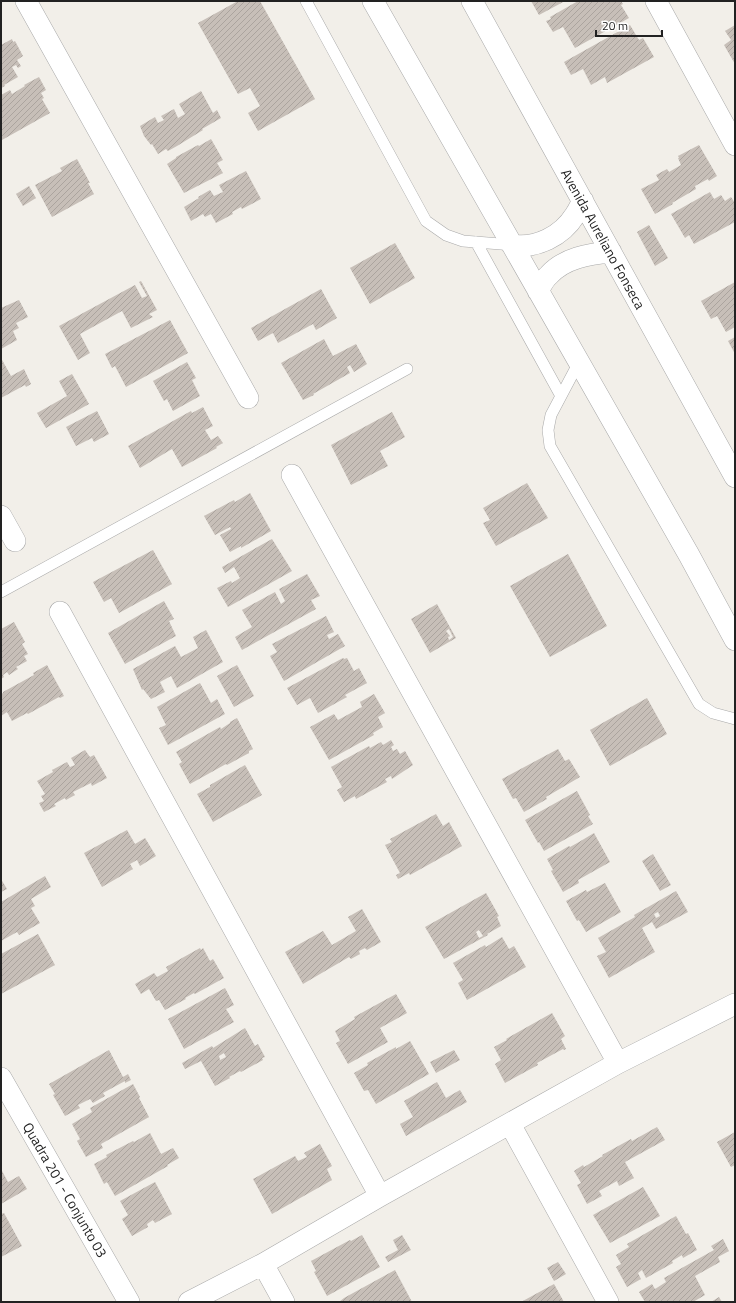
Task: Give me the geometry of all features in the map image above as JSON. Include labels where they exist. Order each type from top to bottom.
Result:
[{"type":"street","points":[[26,1],[248,398]]},
{"type":"street","points":[[373,1],[689,555],[735,640]]},
{"type":"street","name":"Avenida Aureliano Fonseca","points":[[472,1],[735,477]]},
{"type":"street","points":[[656,1],[735,145]]},
{"type":"street","points":[[512,245],[521,247],[531,246],[554,236],[571,221],[582,201]]},
{"type":"street","points":[[538,291],[548,275],[560,265],[578,257],[610,252]]},
{"type":"street","points":[[292,475],[618,1063]]},
{"type":"street","points":[[1,516],[15,541]]},
{"type":"street","points":[[60,612],[380,1196]]},
{"type":"street","points":[[189,1302],[262,1264],[618,1063],[735,1004]]},
{"type":"street","name":"Quadra 201 - Conjunto 03","points":[[1,1078],[129,1302]]},
{"type":"street","points":[[510,1124],[608,1302]]},
{"type":"street","points":[[262,1264],[284,1302]]},
{"type":"lane","points":[[306,1],[426,221],[446,235],[463,240],[512,245]]},
{"type":"lane","points":[[476,242],[561,396]]},
{"type":"lane","points":[[579,362],[551,415],[548,430],[550,446],[699,704],[713,713],[735,719]]},
{"type":"lane","points":[[1,592],[407,369]]},
{"type":"building","points":[[238,1],[260,1],[315,99],[258,131],[248,113],[260,106],[250,88],[238,94],[198,23]]},
{"type":"building","points":[[531,1],[565,1],[539,15]]},
{"type":"building","points":[[578,1],[621,1],[623,4],[621,5],[629,18],[575,48],[563,27],[553,32],[546,21],[551,19],[550,17]]},
{"type":"building","points":[[630,25],[639,40],[643,38],[654,57],[607,83],[605,77],[591,85],[583,69],[571,75],[564,62]]},
{"type":"building","points":[[735,25],[735,64],[724,45],[731,40],[725,31]]},
{"type":"building","points":[[12,39],[13,42],[15,41],[23,56],[17,60],[21,66],[18,68],[16,65],[12,67],[18,77],[1,88],[1,45]]},
{"type":"building","points":[[39,77],[46,90],[41,93],[44,98],[42,99],[50,113],[2,140],[1,95],[10,90],[12,94],[25,86],[24,85]]},
{"type":"building","points":[[201,91],[213,113],[217,110],[221,118],[177,146],[168,151],[166,149],[158,154],[152,144],[151,145],[144,136],[140,126],[155,117],[158,123],[164,120],[161,116],[174,109],[178,118],[185,114],[179,104]]},
{"type":"building","points":[[211,139],[223,160],[217,163],[223,173],[184,193],[167,164],[176,157]]},
{"type":"building","points":[[699,145],[717,176],[709,181],[708,179],[695,186],[696,189],[655,214],[641,189],[659,180],[656,175],[667,169],[669,172],[681,165],[678,156]]},
{"type":"building","points":[[77,159],[90,183],[88,183],[94,194],[52,217],[35,185],[62,171],[60,168]]},
{"type":"building","points":[[246,171],[261,199],[242,209],[241,207],[232,212],[233,214],[216,223],[211,214],[205,217],[203,214],[191,221],[184,207],[210,190],[214,196],[223,192],[219,185]]},
{"type":"building","points":[[29,186],[36,198],[23,206],[16,194]]},
{"type":"building","points":[[710,192],[714,199],[721,195],[725,201],[731,197],[735,203],[735,222],[694,244],[689,235],[685,238],[671,214]]},
{"type":"building","points":[[649,225],[668,258],[655,266],[637,232]]},
{"type":"building","points":[[395,243],[415,278],[370,304],[350,268]]},
{"type":"building","points":[[141,281],[157,310],[149,314],[153,317],[131,328],[122,311],[80,334],[90,353],[78,360],[59,326],[135,285],[142,298],[147,296],[139,282]]},
{"type":"building","points":[[735,282],[735,327],[726,332],[717,316],[711,319],[701,301]]},
{"type":"building","points":[[321,289],[337,318],[316,330],[313,324],[278,343],[273,333],[258,341],[251,328]]},
{"type":"building","points":[[19,300],[28,317],[16,323],[19,328],[13,331],[17,340],[1,349],[1,308]]},
{"type":"building","points":[[170,320],[188,353],[126,387],[115,366],[112,368],[105,354]]},
{"type":"building","points":[[735,337],[735,354],[728,341]]},
{"type":"building","points":[[324,339],[333,356],[356,344],[367,364],[354,372],[350,365],[347,367],[350,373],[303,400],[281,363]]},
{"type":"building","points":[[1,358],[11,376],[24,369],[31,384],[26,387],[25,385],[1,398]]},
{"type":"building","points":[[187,362],[196,378],[192,380],[200,396],[173,411],[167,399],[164,401],[153,381]]},
{"type":"building","points":[[72,374],[89,404],[46,428],[37,413],[67,396],[59,381]]},
{"type":"building","points":[[203,407],[213,426],[205,430],[211,440],[218,436],[223,443],[216,447],[217,448],[182,467],[172,449],[140,468],[128,446],[191,411],[192,413]]},
{"type":"building","points":[[97,411],[109,434],[94,442],[92,438],[76,446],[66,427]]},
{"type":"building","points":[[392,412],[405,437],[380,451],[388,466],[351,485],[331,445]]},
{"type":"building","points":[[527,483],[548,518],[496,546],[483,523],[490,520],[483,508]]},
{"type":"building","points":[[250,493],[271,531],[241,548],[241,546],[230,552],[220,535],[231,529],[230,527],[215,535],[204,516],[234,500],[235,502]]},
{"type":"building","points":[[272,539],[292,571],[228,607],[217,588],[231,581],[232,583],[240,578],[234,567],[225,573],[222,567]]},
{"type":"building","points":[[153,550],[172,584],[119,613],[111,598],[104,602],[93,582]]},
{"type":"building","points":[[568,554],[607,626],[550,657],[510,586]]},
{"type":"building","points":[[307,574],[320,596],[311,600],[316,609],[242,650],[235,637],[252,627],[242,610],[275,592],[281,604],[285,601],[279,589]]},
{"type":"building","points":[[164,601],[174,619],[169,621],[176,636],[125,664],[108,633]]},
{"type":"building","points":[[437,604],[456,638],[430,653],[411,619]],"holes":[[[449,629],[453,637],[449,640],[448,637],[450,636],[446,631]]]},
{"type":"building","points":[[326,616],[334,632],[327,635],[329,639],[338,634],[345,646],[284,681],[270,656],[277,652],[272,644]]},
{"type":"building","points":[[14,622],[25,642],[22,644],[28,654],[24,656],[27,661],[16,667],[18,669],[9,675],[7,672],[1,679],[1,629]]},
{"type":"building","points":[[206,630],[223,662],[177,688],[171,676],[160,682],[165,692],[151,699],[143,689],[142,690],[133,669],[175,646],[181,657],[198,648],[193,637]]},
{"type":"building","points":[[343,658],[347,658],[354,671],[359,668],[367,683],[345,695],[347,697],[318,713],[310,698],[297,705],[287,688]]},
{"type":"building","points":[[47,665],[64,696],[59,697],[12,721],[7,712],[1,716],[1,695],[3,692],[34,675],[33,673]]},
{"type":"building","points":[[237,665],[254,696],[234,707],[217,676]]},
{"type":"building","points":[[200,683],[211,703],[217,699],[225,714],[168,745],[159,728],[166,725],[157,707]]},
{"type":"building","points":[[374,694],[385,713],[378,717],[383,727],[373,733],[374,735],[329,760],[310,727],[334,714],[338,720],[362,707],[360,702]]},
{"type":"building","points":[[647,698],[667,734],[610,766],[590,730]]},
{"type":"building","points":[[237,718],[253,749],[249,751],[249,753],[190,784],[179,764],[182,762],[176,752],[220,727],[221,729]]},
{"type":"building","points":[[391,740],[394,745],[391,747],[393,751],[397,749],[400,754],[405,751],[413,765],[392,779],[391,776],[385,779],[387,782],[356,799],[355,796],[344,802],[337,790],[342,787],[331,767],[369,746],[370,748],[381,742],[383,745]]},
{"type":"building","points":[[558,749],[565,761],[569,759],[580,777],[524,812],[516,798],[513,799],[502,779]]},
{"type":"building","points":[[85,750],[90,757],[94,755],[107,778],[92,786],[91,783],[73,792],[75,795],[54,804],[56,806],[44,812],[39,803],[44,801],[41,796],[45,794],[37,781],[53,772],[52,770],[67,762],[70,767],[75,765],[71,758]]},
{"type":"building","points":[[245,765],[262,795],[213,822],[197,794]]},
{"type":"building","points":[[577,791],[590,815],[588,816],[593,824],[544,851],[525,820]]},
{"type":"building","points":[[436,814],[443,826],[449,822],[462,846],[410,875],[409,873],[398,879],[396,875],[400,873],[385,845],[392,842],[390,839]]},
{"type":"building","points":[[127,830],[135,844],[145,838],[156,856],[140,866],[137,860],[130,864],[133,869],[102,887],[84,853]]},
{"type":"building","points":[[594,833],[610,862],[578,880],[579,883],[563,892],[551,871],[553,870],[547,859]]},
{"type":"building","points":[[653,854],[671,885],[660,891],[642,861]]},
{"type":"building","points":[[45,876],[51,887],[31,899],[35,906],[31,908],[40,923],[19,935],[17,932],[1,941],[1,902]]},
{"type":"building","points":[[1,879],[7,889],[1,892]]},
{"type":"building","points":[[605,883],[621,912],[586,932],[579,920],[577,921],[566,901],[586,890],[587,892]]},
{"type":"building","points":[[676,891],[688,912],[656,929],[652,922],[642,928],[655,952],[609,978],[597,956],[606,952],[598,938],[635,917],[634,915]],"holes":[[[658,912],[660,916],[656,918],[654,914]]]},
{"type":"building","points":[[486,893],[499,916],[497,917],[501,926],[487,934],[488,935],[444,959],[425,927]],"holes":[[[479,930],[483,936],[479,938],[476,932]]]},
{"type":"building","points":[[362,909],[381,942],[367,950],[365,948],[359,951],[360,954],[351,959],[349,957],[303,984],[285,952],[323,931],[332,945],[356,931],[348,917]]},
{"type":"building","points":[[38,934],[55,965],[1,994],[1,954]]},
{"type":"building","points":[[502,937],[509,949],[514,946],[526,967],[467,1000],[458,983],[463,980],[453,963],[485,945],[486,947]]},
{"type":"building","points":[[200,948],[201,950],[203,948],[210,961],[213,959],[224,978],[165,1010],[159,1000],[156,1001],[149,989],[141,994],[135,984],[154,973],[157,977],[168,971],[166,967]]},
{"type":"building","points":[[225,988],[234,1005],[226,1009],[234,1022],[184,1049],[168,1019]]},
{"type":"building","points":[[396,994],[407,1013],[380,1028],[388,1042],[348,1064],[336,1043],[340,1041],[335,1031],[355,1019],[354,1017]]},
{"type":"building","points":[[552,1013],[565,1036],[561,1039],[566,1049],[563,1049],[537,1063],[538,1065],[505,1083],[495,1064],[501,1060],[494,1047]]},
{"type":"building","points":[[245,1028],[255,1046],[258,1044],[265,1057],[262,1058],[263,1060],[241,1072],[240,1071],[215,1086],[201,1061],[185,1069],[182,1063],[212,1046],[213,1048]],"holes":[[[224,1053],[226,1057],[220,1060],[219,1056]]]},
{"type":"building","points":[[410,1041],[429,1074],[376,1104],[368,1090],[364,1091],[354,1073],[368,1065],[367,1063]]},
{"type":"building","points":[[109,1050],[123,1077],[128,1074],[131,1080],[125,1083],[125,1081],[103,1093],[105,1096],[93,1103],[90,1099],[78,1105],[80,1108],[65,1116],[53,1095],[55,1094],[49,1084]]},
{"type":"building","points":[[454,1050],[460,1060],[436,1073],[430,1062]]},
{"type":"building","points":[[437,1082],[446,1098],[460,1090],[467,1102],[406,1136],[400,1124],[413,1117],[404,1101]]},
{"type":"building","points":[[133,1084],[149,1117],[101,1144],[103,1148],[86,1157],[77,1141],[80,1139],[72,1124],[92,1112],[90,1108]]},
{"type":"building","points":[[657,1127],[665,1140],[625,1162],[634,1178],[619,1186],[617,1181],[599,1191],[602,1196],[587,1204],[577,1185],[581,1183],[574,1171],[583,1165],[584,1167],[631,1139],[632,1141]]},
{"type":"building","points":[[735,1132],[735,1165],[731,1167],[717,1142]]},
{"type":"building","points":[[150,1133],[161,1154],[173,1148],[179,1158],[167,1165],[168,1166],[115,1196],[107,1182],[104,1184],[94,1164],[107,1157],[106,1155]]},
{"type":"building","points":[[320,1144],[332,1166],[327,1169],[332,1180],[272,1214],[253,1179],[295,1156],[298,1161],[307,1157],[304,1153]]},
{"type":"building","points":[[1,1169],[8,1182],[19,1176],[27,1189],[1,1204]]},
{"type":"building","points":[[155,1182],[172,1214],[155,1223],[153,1220],[147,1224],[148,1227],[132,1236],[122,1219],[128,1215],[120,1201]]},
{"type":"building","points":[[643,1187],[660,1216],[610,1243],[593,1215]]},
{"type":"building","points":[[4,1213],[22,1246],[1,1257],[1,1214]]},
{"type":"building","points":[[676,1216],[686,1234],[688,1233],[697,1250],[683,1258],[682,1255],[672,1261],[673,1263],[646,1278],[642,1270],[638,1273],[641,1279],[627,1287],[616,1267],[621,1264],[616,1255],[629,1247],[627,1244]]},
{"type":"building","points":[[362,1235],[380,1267],[327,1296],[314,1272],[316,1271],[311,1261]]},
{"type":"building","points":[[402,1235],[411,1250],[388,1262],[385,1257],[398,1250],[393,1240]]},
{"type":"building","points":[[723,1239],[729,1251],[718,1257],[720,1262],[695,1276],[705,1295],[693,1302],[645,1302],[639,1292],[652,1284],[655,1289],[666,1282],[664,1278],[714,1250],[711,1246]]},
{"type":"building","points":[[558,1262],[566,1274],[554,1281],[547,1268]]},
{"type":"building","points":[[395,1270],[412,1302],[339,1302],[344,1298]]},
{"type":"building","points":[[554,1284],[564,1302],[521,1302]]},
{"type":"building","points":[[719,1297],[722,1302],[711,1302]]}]
